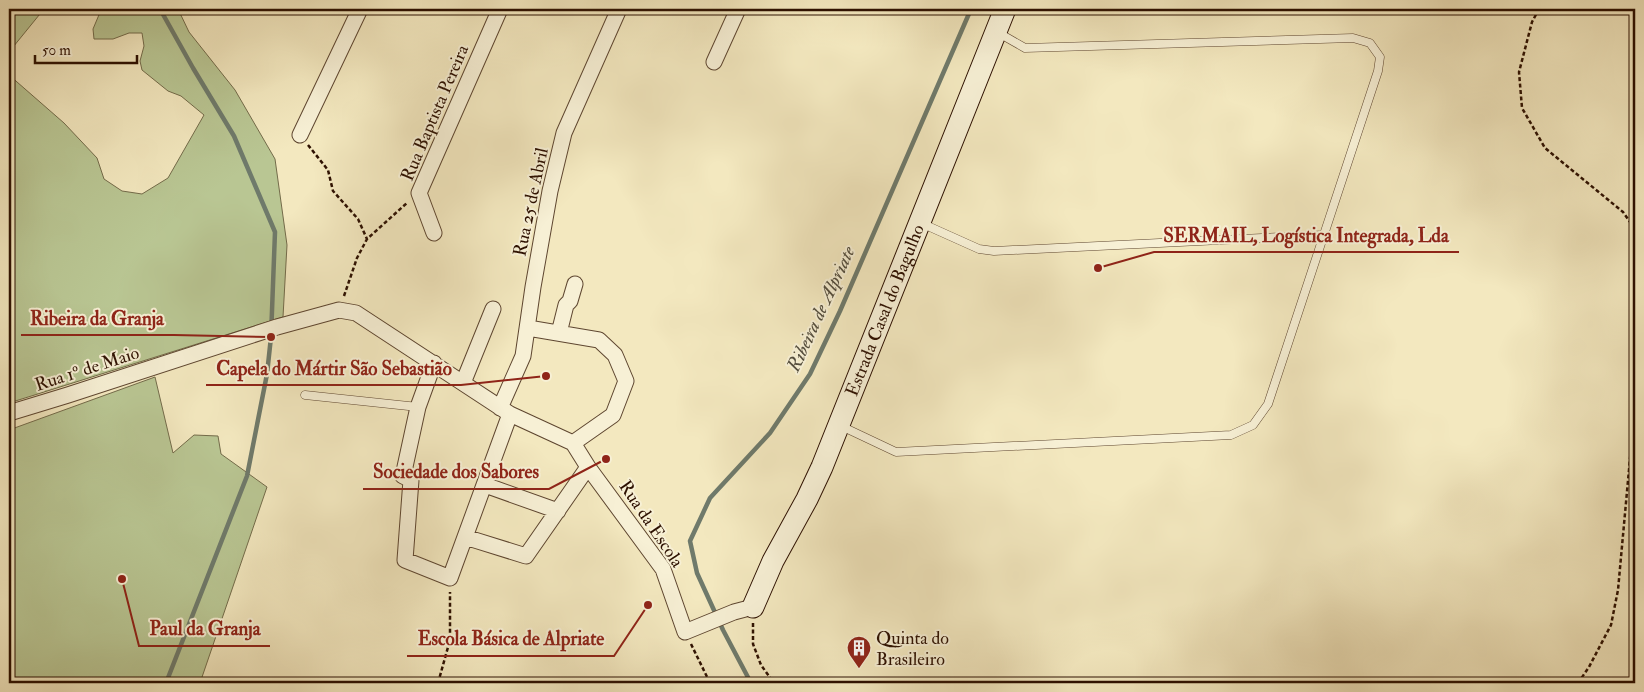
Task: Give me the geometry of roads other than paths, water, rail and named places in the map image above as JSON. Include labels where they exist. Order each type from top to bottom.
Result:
[{"type":"street","points":[[300,135],[360,9]]},
{"type":"street","name":"Rua Baptista Pereira","points":[[434,233],[419,193],[500,9]]},
{"type":"street","name":"Rua 25 de Abril","points":[[418,408],[403,476],[411,480],[405,560],[450,578],[485,485],[505,411],[523,356],[550,191],[564,134],[619,9]]},
{"type":"street","points":[[714,62],[738,9]]},
{"type":"street","name":"Estrada Casal do Bagulho","points":[[743,610],[773,561],[818,475],[1005,9]]},
{"type":"street","points":[[560,332],[566,305],[570,301],[575,284]]},
{"type":"street","points":[[462,383],[493,309]]},
{"type":"street","name":"Rua 1º de Maio","points":[[9,413],[68,396],[272,329],[339,310],[356,313],[434,363]]},
{"type":"street","points":[[418,408],[434,363],[505,411],[573,443],[613,415],[626,381],[615,355],[599,340],[528,328]]},
{"type":"street","name":"Rua da Escola","points":[[573,443],[588,467],[664,569],[686,632],[743,610]]},
{"type":"street","points":[[465,537],[526,556],[588,467]]},
{"type":"street","points":[[485,485],[558,511]]},
{"type":"lane","points":[[839,425],[896,452],[1231,435],[1253,426],[1268,404],[1378,71],[1380,57],[1370,43],[1353,38],[1025,48],[996,31]]},
{"type":"lane","points":[[919,222],[979,249],[994,251],[1324,235]]},
{"type":"lane","points":[[305,395],[418,408]]},
{"type":"waterway","points":[[160,9],[234,136],[275,232],[271,337],[267,374],[247,476],[166,683]]},
{"type":"waterway","name":"Ribeira de Alpriate","points":[[751,683],[723,630],[697,573],[690,541],[710,498],[770,433],[810,374],[840,311],[971,9]]},
{"type":"place","name":"SERMAIL, Logística Integrada, Lda","points":[[1098,268]]},
{"type":"place","name":"Ribeira da Granja","points":[[271,337]]},
{"type":"place","name":"Capela do Mártir São Sebastião","points":[[546,376]]},
{"type":"place","name":"Sociedade dos Sabores","points":[[606,459]]},
{"type":"place","name":"Paul da Granja","points":[[122,579]]},
{"type":"place","name":"Escola Básica de Alpriate","points":[[648,605]]},
{"type":"place","name":"Quinta do Brasileiro","points":[[859,669]]}]
